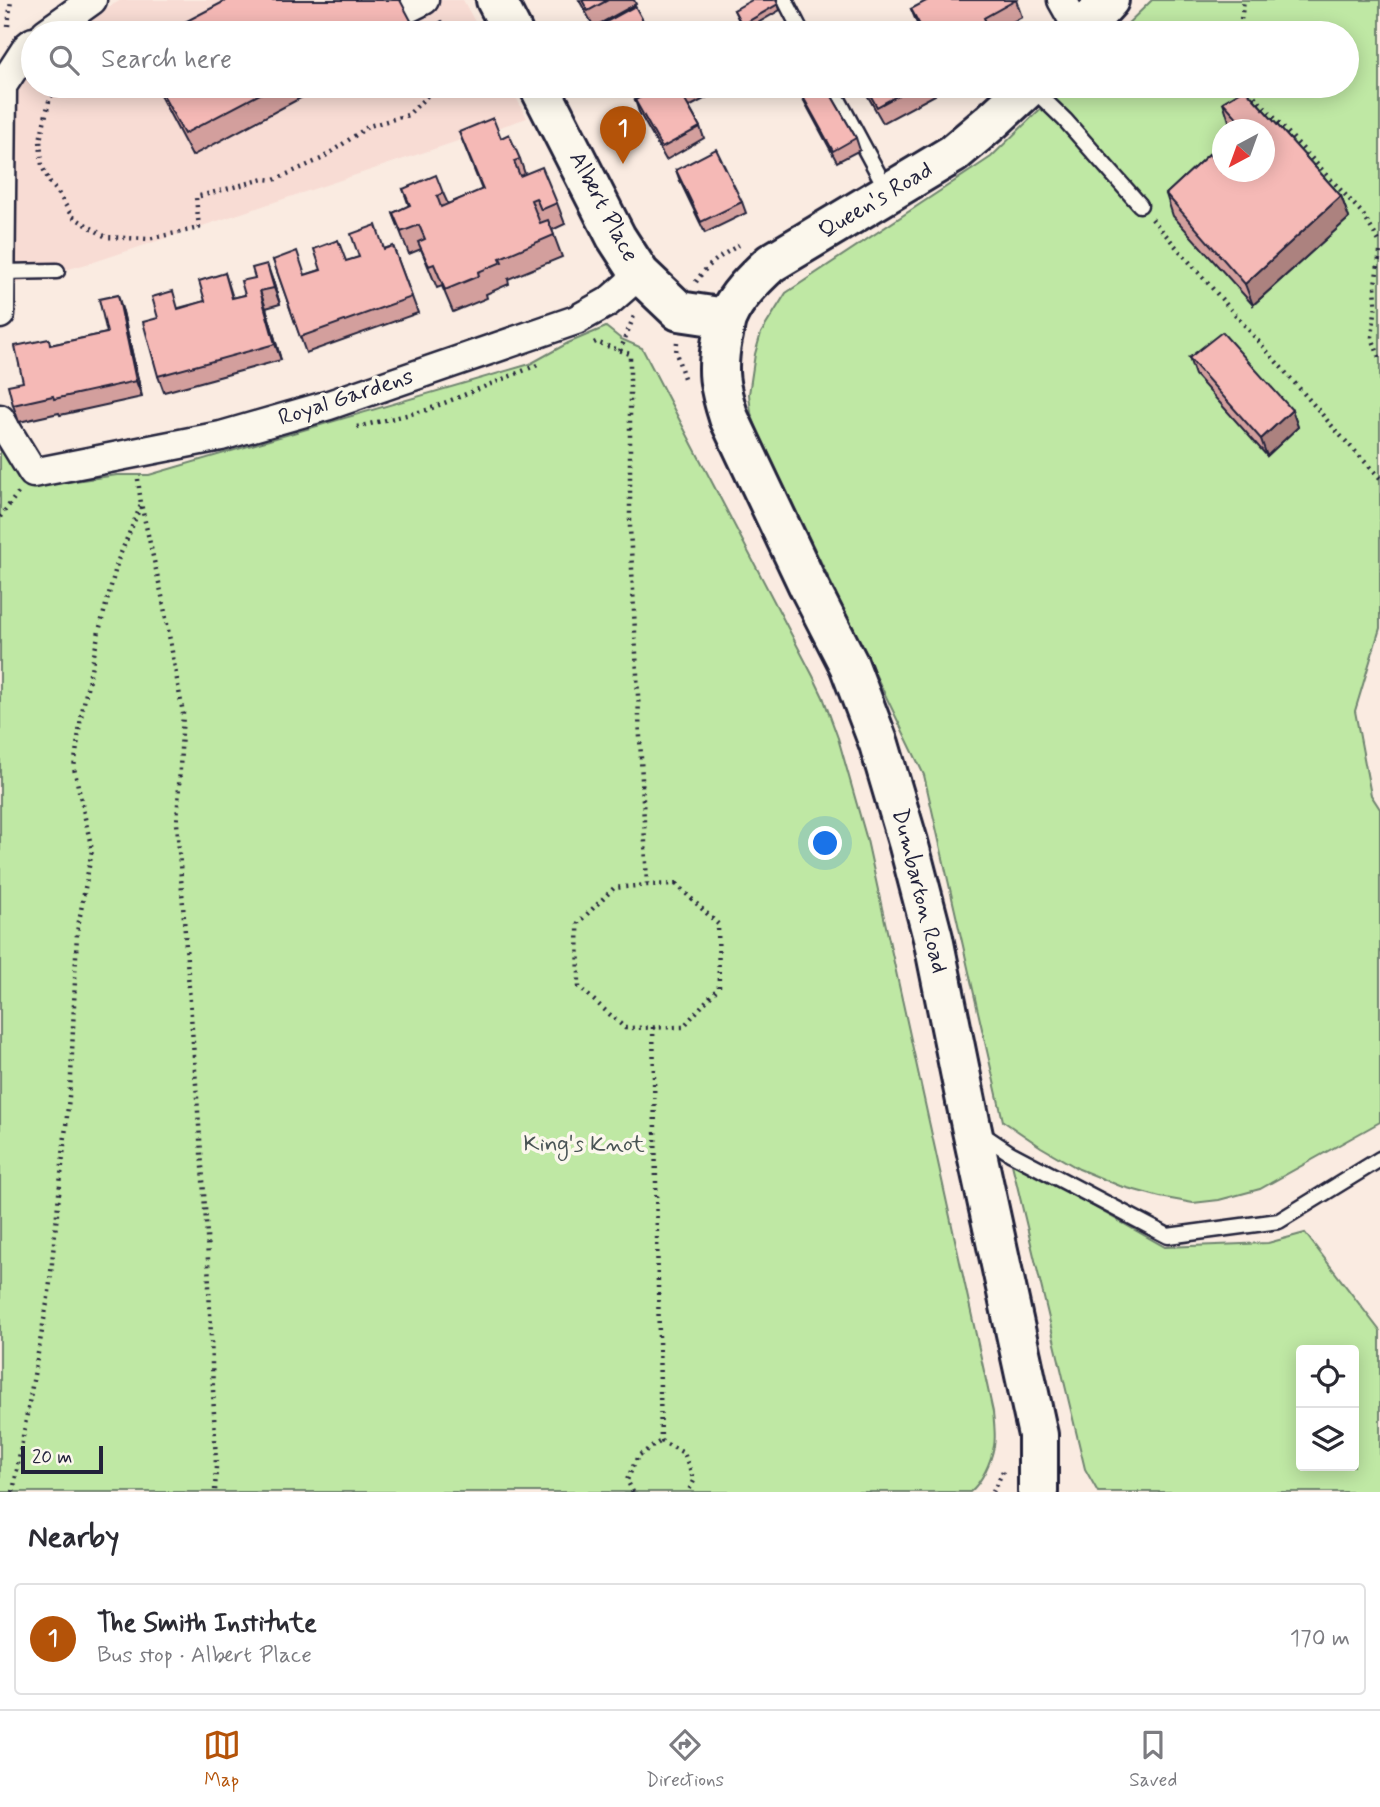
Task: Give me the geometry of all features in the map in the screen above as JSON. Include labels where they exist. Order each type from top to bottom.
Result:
[{"type":"main road","points":[[496,0],[507,21]]},
{"type":"main road","points":[[1076,21],[1109,0]]},
{"type":"main road","name":"Albert Place","points":[[545,98],[616,237],[640,275],[679,311]]},
{"type":"main road","name":"Queen's Road","points":[[726,318],[743,292],[771,263],[953,154],[1017,98]]},
{"type":"main road","points":[[679,311],[726,318]]},
{"type":"main road","name":"Dumbarton Road","points":[[726,318],[718,365],[721,394],[729,418],[849,665],[879,744],[908,842],[933,938],[1038,1435],[1035,1481]]},
{"type":"street","points":[[63,21],[92,0]]},
{"type":"street","points":[[0,314],[2,86],[21,58]]},
{"type":"street","name":"Royal Gardens","points":[[0,419],[33,472],[221,436],[329,405],[576,320],[608,302],[640,275]]},
{"type":"lane","points":[[785,0],[796,21]]},
{"type":"lane","points":[[837,98],[889,194]]},
{"type":"lane","points":[[1042,98],[1140,205]]},
{"type":"lane","points":[[0,272],[57,271]]},
{"type":"lane","points":[[971,1126],[1010,1153],[1168,1236],[1279,1221],[1380,1159]]},
{"type":"path","points":[[1241,21],[1244,0]]},
{"type":"path","points":[[50,98],[40,140],[42,166],[72,216],[106,237],[148,239],[199,228],[196,197],[264,179],[274,180],[321,159],[369,126],[408,115],[425,98]]},
{"type":"path","points":[[1256,98],[1362,213],[1380,243]]},
{"type":"path","points":[[1140,205],[1380,478]]},
{"type":"path","points":[[687,384],[676,353],[679,311],[701,273],[720,256],[741,244],[757,249],[771,263]]},
{"type":"path","points":[[1380,252],[1375,284],[1373,337],[1380,360]]},
{"type":"path","points":[[620,351],[635,316]]},
{"type":"path","points":[[584,346],[596,342],[629,355],[630,527],[648,885]]},
{"type":"path","points":[[348,430],[427,410],[548,361]]},
{"type":"path","points":[[131,455],[162,596],[183,713],[177,823],[207,1235],[215,1492]]},
{"type":"path","points":[[0,517],[12,500]]},
{"type":"path","points":[[13,1492],[49,1292],[71,1077],[77,932],[92,850],[75,768],[80,718],[118,560],[141,504]]},
{"type":"path","points":[[676,884],[718,924],[719,988],[683,1027],[625,1028],[579,987],[578,923],[614,888],[648,885],[676,884]]},
{"type":"path","points":[[653,1027],[661,1441]]},
{"type":"path","points":[[633,1492],[628,1480],[638,1456],[661,1441]]},
{"type":"path","points":[[661,1441],[684,1453],[694,1481],[688,1492]]},
{"type":"path","points":[[993,1492],[1035,1481]]},
{"type":"shaded area","points":[[121,0],[463,0],[474,21],[85,21]]},
{"type":"shaded area","points":[[21,82],[21,98],[516,98],[527,118],[94,262],[0,288],[16,88]]},
{"type":"green space","points":[[1152,0],[1380,0],[1380,628],[1355,711],[1371,795],[1380,809],[1380,1122],[1260,1189],[1219,1200],[1193,1203],[1120,1186],[1079,1169],[1003,1121],[924,775],[751,413],[749,394],[761,333],[786,293],[991,157],[1052,98],[1359,98],[1359,21],[1130,21]]},
{"type":"green space","name":"King's Knot","points":[[606,327],[621,339],[642,348],[813,676],[838,738],[867,840],[993,1412],[995,1442],[985,1471],[970,1492],[0,1492],[0,441],[28,486],[117,475],[149,475],[530,364],[568,343]]},
{"type":"green space","points":[[1011,1160],[1165,1247],[1268,1243],[1305,1233],[1380,1331],[1380,1492],[1098,1492],[1085,1469]]},
{"type":"building","points":[[227,0],[400,0],[411,21],[187,21]]},
{"type":"building","points":[[582,0],[608,0],[588,11]]},
{"type":"building","points":[[752,0],[776,0],[778,4],[749,21],[740,21],[734,10]]},
{"type":"building","points":[[928,0],[1016,0],[984,18],[986,21],[918,21],[911,9]]},
{"type":"building","points":[[635,6],[643,21],[608,21]]},
{"type":"building","points":[[164,98],[252,98],[184,134]]},
{"type":"building","points":[[684,98],[700,127],[662,148],[635,100]]},
{"type":"building","points":[[804,98],[833,98],[856,138],[833,151]]},
{"type":"building","points":[[872,98],[893,98],[877,107]]},
{"type":"building","points":[[1230,98],[1253,98],[1272,119],[1238,119],[1223,102]]},
{"type":"building","points":[[493,118],[501,138],[509,134],[520,159],[514,161],[520,176],[542,167],[557,203],[541,210],[536,198],[531,200],[540,223],[548,220],[554,235],[500,258],[502,262],[478,272],[479,276],[445,290],[434,264],[429,266],[418,242],[425,239],[419,225],[401,232],[393,213],[410,205],[403,189],[436,175],[443,193],[437,196],[441,207],[483,189],[459,132]]},
{"type":"building","points":[[1275,122],[1341,196],[1245,284],[1166,194],[1209,154],[1212,158],[1212,182],[1275,182]]},
{"type":"building","points":[[716,149],[742,202],[701,222],[676,170]]},
{"type":"building","points":[[376,225],[384,249],[393,246],[412,297],[300,337],[273,260],[297,251],[305,275],[321,270],[314,249],[338,240],[346,261],[359,257],[351,234]]},
{"type":"building","points":[[267,264],[274,288],[260,291],[275,344],[158,376],[143,322],[158,318],[152,297],[173,291],[178,309],[205,301],[199,281],[225,273],[232,298],[245,295],[241,281],[255,278],[252,268]]},
{"type":"building","points":[[118,295],[136,381],[13,405],[8,385],[23,382],[15,346],[49,339],[50,345],[107,333],[99,299]]},
{"type":"building","points":[[1222,332],[1292,410],[1261,439],[1189,358]]},
{"type":"place","name":"The Smith Institute","points":[[623,164]]}]
